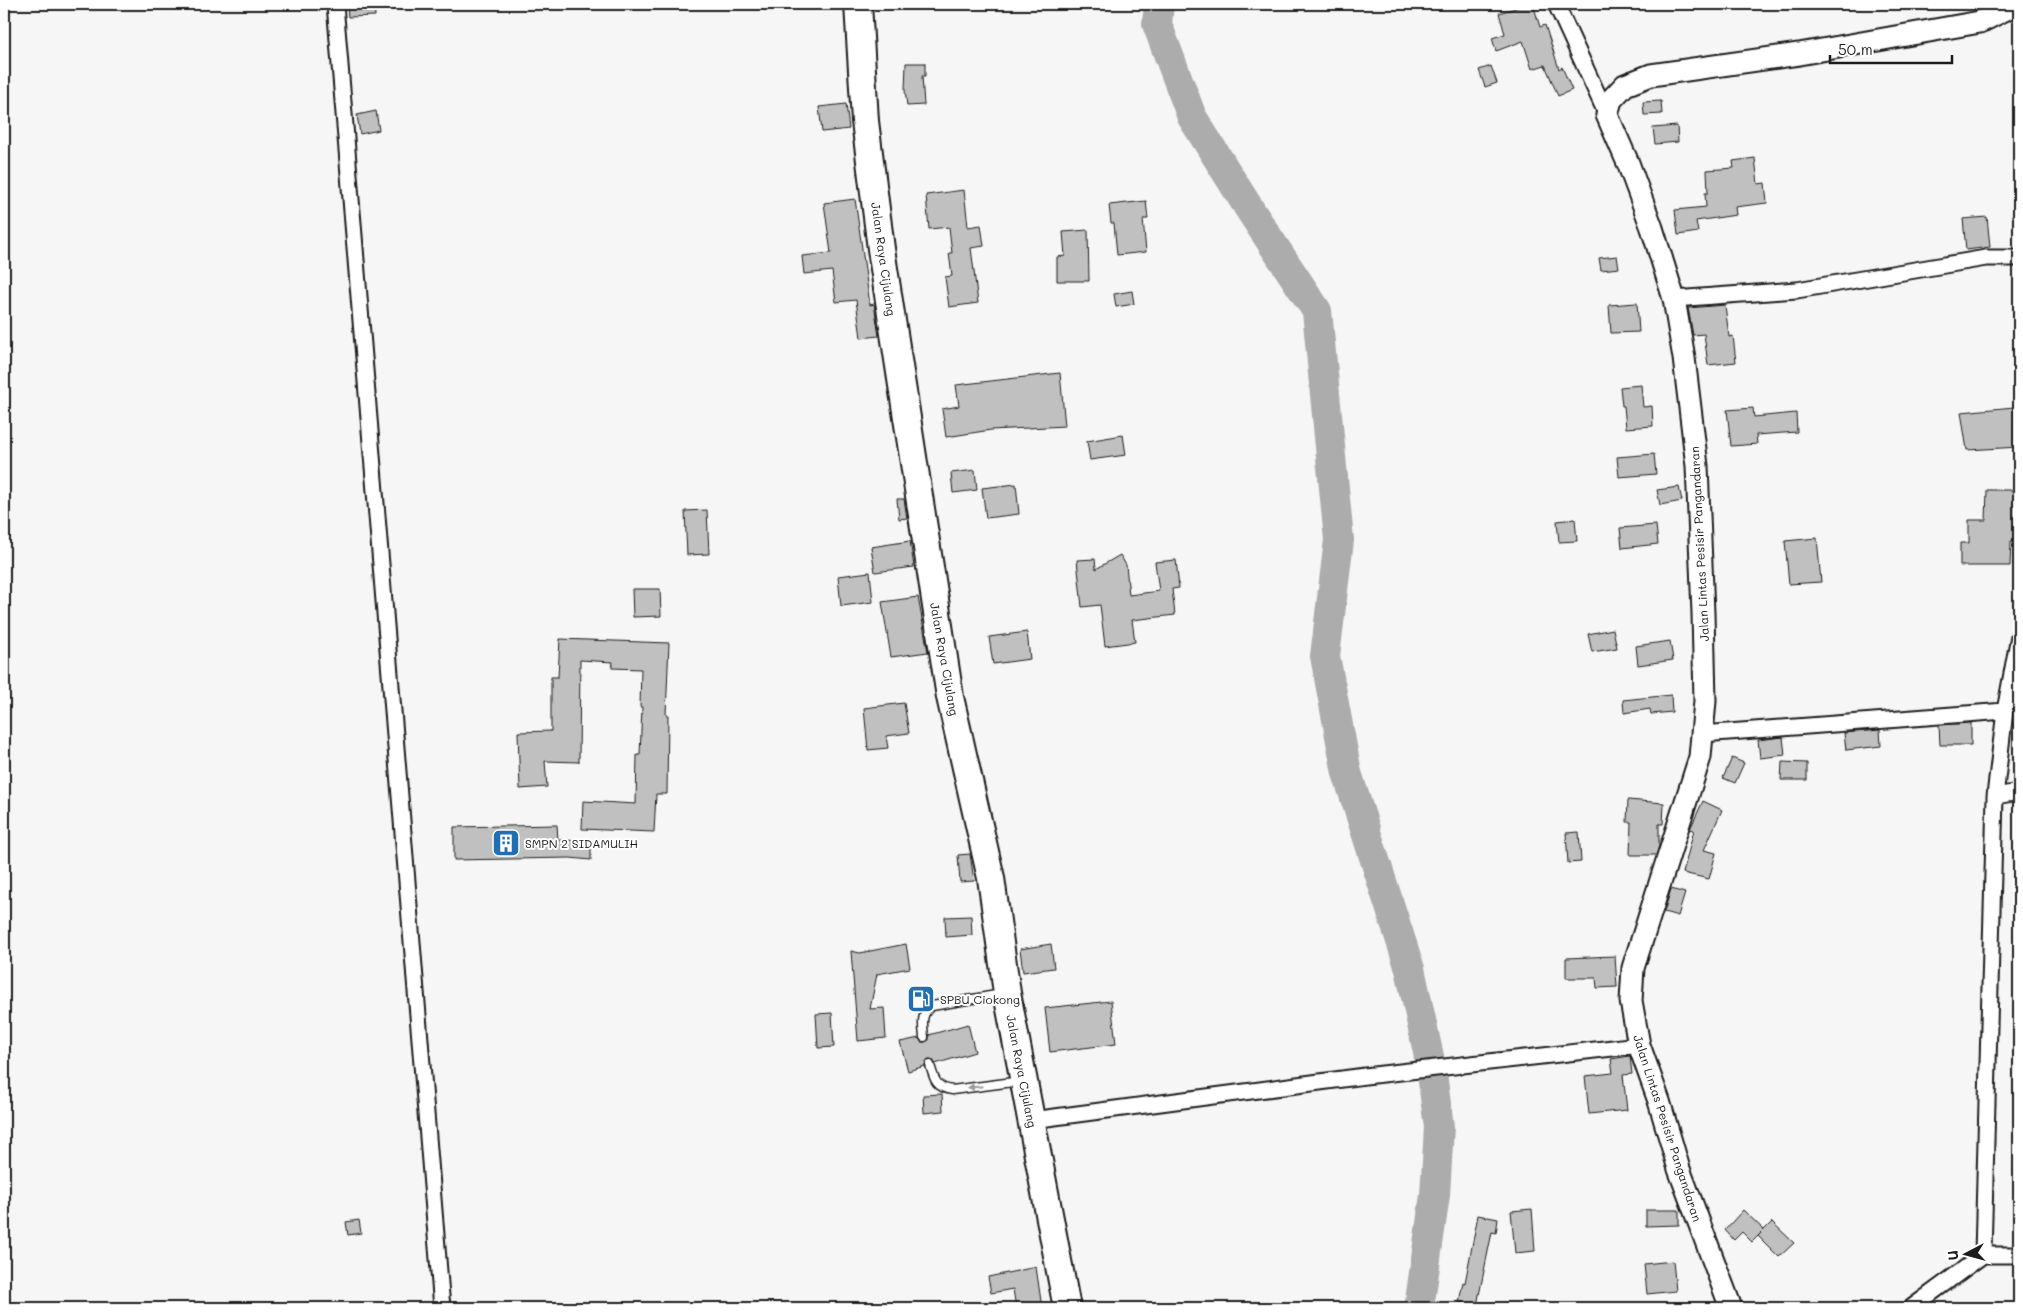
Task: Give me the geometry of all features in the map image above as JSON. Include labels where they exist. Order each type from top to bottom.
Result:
[{"type":"highway","name":"Jalan Raya Cijulang","points":[[858,4],[865,121],[881,248],[950,698],[991,878],[1007,993],[1068,1308]]},
{"type":"street","points":[[335,4],[442,1308]]},
{"type":"street","points":[[1556,4],[1607,115]]},
{"type":"street","points":[[1607,115],[1611,100],[1625,85],[1651,75],[1799,54],[1980,22],[2016,4]]},
{"type":"street","name":"Jalan Lintas Pesisir Pangandaran","points":[[1607,115],[1628,163],[1674,299],[1684,358],[1697,466],[1705,701],[1700,757],[1633,968],[1631,1001],[1639,1044],[1659,1101],[1679,1169],[1731,1308]]},
{"type":"street","points":[[1674,299],[1797,290],[1986,258],[2019,258]]},
{"type":"street","points":[[1983,1255],[1995,796],[2005,710],[2019,636]]},
{"type":"street","points":[[1702,734],[2005,710]]},
{"type":"street","points":[[1995,796],[2019,792]]},
{"type":"street","points":[[1032,1120],[1365,1076],[1639,1044]]},
{"type":"street","points":[[1911,1308],[1983,1255],[2019,1255]]},
{"type":"lane","points":[[924,1037],[924,1013],[926,1009],[932,1006],[1007,993]]},
{"type":"lane","points":[[930,1065],[934,1081],[945,1089],[952,1090],[1023,1081]]},
{"type":"building","points":[[347,4],[374,4],[375,16],[348,17]]},
{"type":"building","points":[[1533,4],[1540,27],[1545,25],[1559,69],[1562,67],[1572,90],[1558,96],[1545,65],[1532,69],[1523,41],[1496,51],[1492,38],[1505,34],[1499,13]]},
{"type":"building","points":[[906,63],[925,63],[925,76],[922,76],[924,105],[907,106],[905,90]]},
{"type":"building","points":[[1491,66],[1497,83],[1485,87],[1479,70]]},
{"type":"building","points":[[1661,101],[1662,114],[1644,115],[1643,102]]},
{"type":"building","points":[[846,104],[849,129],[822,132],[819,107]]},
{"type":"building","points":[[376,111],[379,130],[360,134],[357,115]]},
{"type":"building","points":[[1677,126],[1678,142],[1655,144],[1653,128]]},
{"type":"building","points":[[1755,158],[1758,184],[1765,183],[1767,203],[1735,207],[1736,215],[1696,221],[1698,232],[1678,235],[1675,210],[1706,207],[1705,193],[1708,193],[1707,170],[1734,168],[1733,161]]},
{"type":"building","points":[[964,190],[968,227],[981,225],[984,246],[971,248],[978,303],[949,307],[945,277],[952,276],[949,253],[952,253],[949,227],[929,229],[926,195]]},
{"type":"building","points":[[855,199],[870,305],[874,304],[879,336],[861,338],[856,300],[836,302],[832,271],[804,274],[802,256],[831,253],[824,203]]},
{"type":"building","points":[[1146,201],[1148,219],[1143,219],[1146,252],[1117,255],[1114,223],[1111,223],[1109,205]]},
{"type":"building","points":[[1987,217],[1990,247],[1966,250],[1963,219]]},
{"type":"building","points":[[1088,230],[1089,281],[1057,281],[1057,257],[1065,256],[1063,232]]},
{"type":"building","points":[[1617,256],[1619,268],[1601,270],[1599,258]]},
{"type":"building","points":[[1132,291],[1134,304],[1116,307],[1114,294]]},
{"type":"building","points":[[1637,303],[1639,332],[1611,333],[1609,305]]},
{"type":"building","points":[[1725,305],[1729,337],[1733,336],[1736,362],[1708,365],[1704,334],[1693,335],[1688,308]]},
{"type":"building","points":[[1060,373],[1065,426],[991,430],[946,437],[942,409],[959,406],[956,385]]},
{"type":"building","points":[[1641,385],[1643,407],[1652,406],[1653,426],[1626,428],[1620,387]]},
{"type":"building","points":[[2014,407],[2017,433],[2019,433],[2019,447],[1967,450],[1961,412]]},
{"type":"building","points":[[1753,408],[1754,417],[1796,413],[1797,432],[1756,435],[1757,444],[1731,446],[1727,410]]},
{"type":"building","points":[[1123,435],[1126,455],[1090,460],[1087,441]]},
{"type":"building","points":[[1654,454],[1656,474],[1619,477],[1617,457]]},
{"type":"building","points":[[975,470],[977,490],[953,493],[951,473]]},
{"type":"building","points":[[1016,484],[1019,514],[986,518],[982,488]]},
{"type":"building","points":[[1679,487],[1682,501],[1660,505],[1657,490]]},
{"type":"building","points":[[1987,490],[2019,490],[2019,542],[2011,542],[2010,566],[1960,566],[1960,543],[1969,543],[1969,520],[1986,520]]},
{"type":"building","points":[[897,499],[904,499],[907,518],[899,519]]},
{"type":"building","points":[[707,510],[709,554],[687,555],[685,511]]},
{"type":"building","points":[[1575,519],[1577,541],[1559,542],[1557,521]]},
{"type":"building","points":[[1656,525],[1658,544],[1622,548],[1620,528]]},
{"type":"building","points":[[1817,538],[1821,582],[1789,584],[1785,541]]},
{"type":"building","points":[[910,541],[914,567],[875,572],[871,547]]},
{"type":"building","points":[[1120,555],[1126,565],[1129,595],[1159,591],[1155,562],[1176,560],[1179,588],[1172,589],[1175,615],[1132,620],[1135,642],[1105,646],[1100,605],[1082,607],[1077,560],[1095,559],[1096,569]]},
{"type":"building","points":[[870,572],[873,602],[841,606],[838,576]]},
{"type":"building","points":[[632,589],[660,589],[661,616],[633,617]]},
{"type":"building","points":[[918,597],[928,652],[891,657],[882,602]]},
{"type":"building","points":[[1613,629],[1617,648],[1592,652],[1588,634]]},
{"type":"building","points":[[1027,632],[1030,659],[993,664],[989,637]]},
{"type":"building","points":[[560,639],[669,643],[666,715],[668,715],[667,794],[656,794],[654,832],[582,829],[583,801],[636,804],[637,755],[640,755],[642,707],[640,707],[641,669],[612,668],[613,662],[580,660],[579,762],[545,761],[547,787],[520,789],[518,732],[551,731],[551,677],[558,677]]},
{"type":"building","points":[[1670,641],[1673,660],[1638,665],[1636,646]]},
{"type":"building","points":[[1671,695],[1672,712],[1651,714],[1650,709],[1624,713],[1623,700]]},
{"type":"building","points":[[904,703],[909,733],[886,736],[888,748],[868,750],[864,708]]},
{"type":"building","points":[[1971,723],[1971,745],[1940,745],[1939,725]]},
{"type":"building","points":[[1880,730],[1881,746],[1846,750],[1844,733]]},
{"type":"building","points":[[1783,737],[1785,755],[1760,758],[1758,740]]},
{"type":"building","points":[[1732,758],[1744,763],[1735,783],[1723,778]]},
{"type":"building","points":[[1782,762],[1807,763],[1807,780],[1781,780]]},
{"type":"building","points":[[1628,800],[1664,803],[1663,824],[1659,824],[1659,846],[1656,855],[1630,855],[1631,822],[1627,822]]},
{"type":"building","points":[[1703,801],[1722,810],[1704,850],[1716,853],[1709,879],[1683,873],[1694,830],[1690,829]]},
{"type":"building","name":"SMPN 2 SIDAMULIH","points":[[557,825],[558,840],[591,841],[591,860],[570,858],[454,860],[454,827]]},
{"type":"building","points":[[1579,832],[1581,862],[1568,863],[1566,833]]},
{"type":"building","points":[[970,854],[974,881],[960,882],[958,855]]},
{"type":"building","points":[[1671,889],[1685,893],[1678,916],[1664,912]]},
{"type":"building","points":[[971,916],[972,935],[946,937],[945,917]]},
{"type":"building","points":[[906,944],[910,968],[877,974],[870,1009],[884,1008],[886,1038],[858,1041],[851,951],[860,953]]},
{"type":"building","points":[[1051,944],[1054,968],[1023,972],[1020,949]]},
{"type":"building","points":[[1615,956],[1617,987],[1597,988],[1596,978],[1566,978],[1566,958]]},
{"type":"building","points":[[1111,1001],[1116,1044],[1050,1052],[1045,1008]]},
{"type":"building","points":[[832,1013],[834,1047],[818,1048],[816,1014]]},
{"type":"building","points":[[968,1024],[975,1052],[935,1064],[934,1061],[929,1060],[926,1061],[925,1066],[908,1071],[900,1042],[919,1038],[921,1042],[925,1042],[929,1040],[929,1035]]},
{"type":"building","points":[[1630,1056],[1632,1074],[1623,1075],[1627,1110],[1589,1114],[1585,1076],[1613,1073],[1611,1059]]},
{"type":"building","points":[[942,1094],[943,1111],[924,1113],[923,1095]]},
{"type":"building","points":[[1532,1209],[1535,1251],[1515,1253],[1511,1211]]},
{"type":"building","points":[[1646,1210],[1679,1210],[1679,1225],[1646,1226]]},
{"type":"building","points":[[1743,1210],[1764,1230],[1752,1242],[1742,1232],[1734,1240],[1725,1230]]},
{"type":"building","points":[[1478,1215],[1498,1219],[1496,1233],[1492,1232],[1477,1305],[1459,1302],[1463,1282],[1465,1283]]},
{"type":"building","points":[[359,1220],[361,1233],[348,1235],[346,1222]]},
{"type":"building","points":[[1772,1222],[1794,1243],[1779,1257],[1758,1236]]},
{"type":"building","points":[[1673,1261],[1676,1291],[1647,1294],[1644,1264]]},
{"type":"building","points":[[1036,1267],[1042,1308],[1016,1308],[1013,1289],[991,1293],[988,1277]]},
{"type":"waterway","points":[[1159,4],[1157,24],[1192,117],[1252,213],[1317,311],[1339,540],[1325,656],[1347,773],[1410,969],[1431,1066],[1439,1127],[1435,1195],[1419,1308]]},
{"type":"place","name":"SMPN 2 SIDAMULIH","points":[[506,843]]},
{"type":"place","name":"SPBU Ciokong","points":[[921,999]]}]
